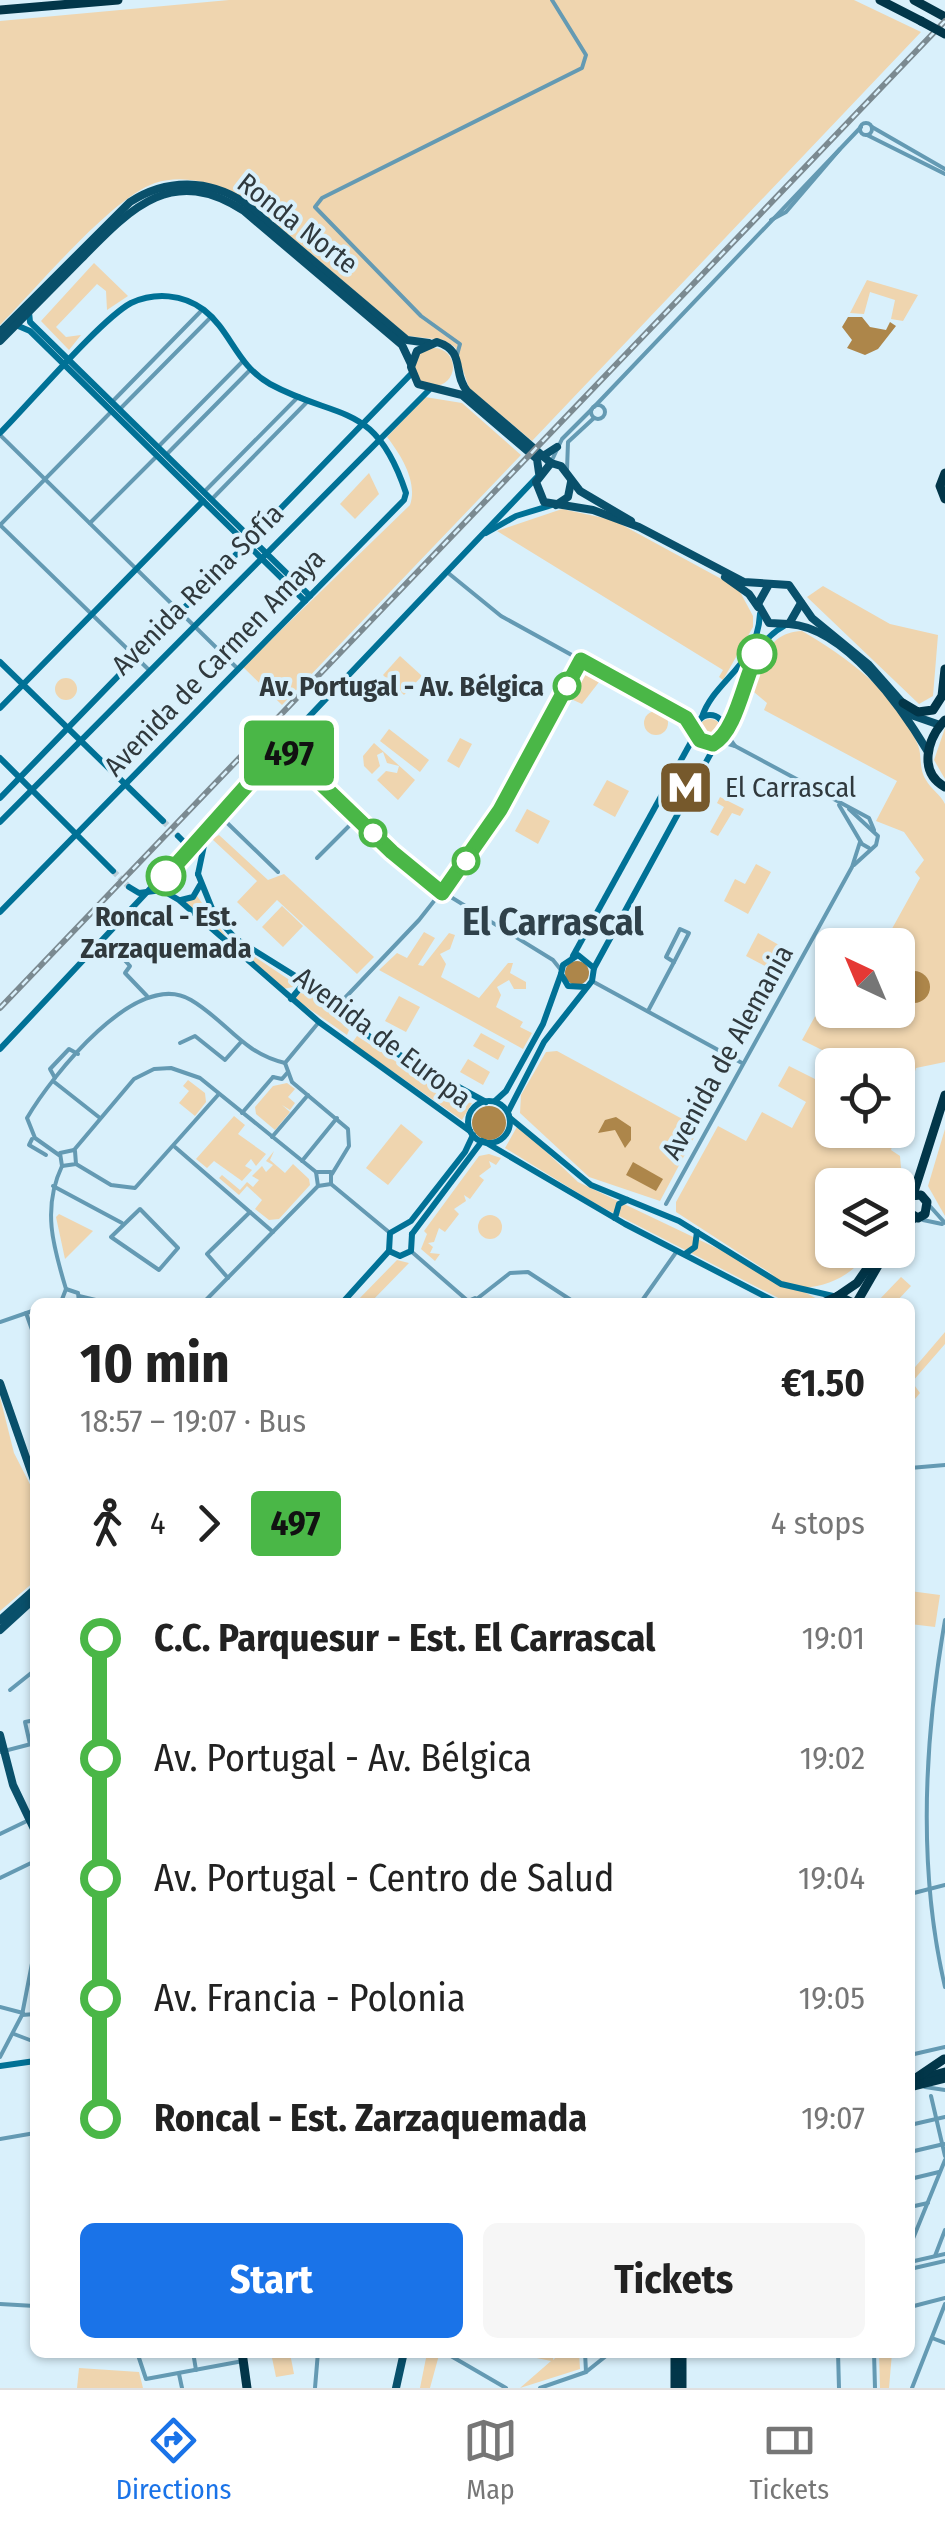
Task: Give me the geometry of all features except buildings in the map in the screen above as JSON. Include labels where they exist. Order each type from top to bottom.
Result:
[{"type":"highway","points":[[0,10],[118,0]]},
{"type":"highway","points":[[880,0],[945,34]]},
{"type":"highway","points":[[914,0],[945,17]]},
{"type":"highway","points":[[945,474],[940,486],[945,499]]},
{"type":"highway","points":[[903,703],[918,712],[933,710],[942,696],[945,669]]},
{"type":"highway","points":[[942,722],[928,752],[929,772],[943,788]]},
{"type":"highway","points":[[915,1186],[945,1095]]},
{"type":"highway","points":[[916,1218],[927,1210],[925,1200],[945,1115]]},
{"type":"highway","points":[[915,1196],[925,1200]]},
{"type":"highway","points":[[832,1298],[857,1283],[869,1268]]},
{"type":"highway","points":[[856,1298],[874,1268]]},
{"type":"highway","points":[[915,2081],[944,2057]]},
{"type":"highway","points":[[915,2082],[945,2075]]},
{"type":"highway","points":[[243,2358],[247,2388]]},
{"type":"highway","points":[[678,2388],[679,2358]]},
{"type":"main road","name":"Ronda Norte","points":[[0,332],[122,208],[154,189],[186,184],[214,188],[245,203],[407,340],[445,344],[456,355]]},
{"type":"main road","name":"Ronda Norte","points":[[0,342],[137,206],[167,192],[196,191],[222,198],[244,211],[402,345],[428,390]]},
{"type":"main road","points":[[0,434],[115,316],[136,301],[170,296],[203,309]]},
{"type":"main road","name":"Avenida de Carmen Amaya","points":[[0,912],[404,500],[398,470],[367,428],[311,399],[267,383],[242,362],[203,309]]},
{"type":"main road","points":[[29,312],[30,322],[68,364]]},
{"type":"main road","points":[[16,325],[24,326],[115,407],[307,598]]},
{"type":"main road","points":[[412,368],[417,351],[429,343]]},
{"type":"main road","points":[[456,355],[458,375],[467,391],[582,492],[714,568],[749,583],[791,586],[802,603],[918,719],[942,722]]},
{"type":"main road","name":"Avenida Reina Sofía","points":[[0,798],[367,428],[412,368]]},
{"type":"main road","points":[[445,389],[458,375]]},
{"type":"main road","points":[[428,390],[445,389],[462,395],[536,458],[538,496],[554,505],[594,510],[639,527]]},
{"type":"main road","name":"Avenida Reina Sofía","points":[[0,822],[428,390]]},
{"type":"main road","points":[[0,1049],[172,870],[218,814],[538,475],[557,446]]},
{"type":"main road","points":[[472,543],[516,516],[568,497],[570,478]]},
{"type":"main road","points":[[0,708],[206,498]]},
{"type":"main road","points":[[714,568],[747,592],[772,624],[814,629],[864,668],[913,724],[928,752]]},
{"type":"main road","points":[[392,1253],[390,1233],[404,1228],[465,1152],[471,1133],[471,1112],[506,1092],[543,1024],[561,973],[701,718],[739,669],[757,635],[762,593],[771,585]]},
{"type":"main road","points":[[349,1298],[392,1253],[411,1251],[412,1234],[483,1142],[500,1139],[553,1026],[590,984],[594,968],[733,720],[744,678],[761,647],[787,625],[802,603]]},
{"type":"main road","points":[[0,662],[163,821]]},
{"type":"main road","points":[[701,718],[719,718],[725,731]]},
{"type":"main road","points":[[696,731],[704,742],[718,742]]},
{"type":"main road","points":[[0,758],[113,871]]},
{"type":"main road","points":[[129,887],[136,893],[168,893],[179,900],[193,897],[208,830]]},
{"type":"main road","points":[[178,836],[186,848],[184,857]]},
{"type":"main road","points":[[172,870],[187,866],[199,878]]},
{"type":"main road","points":[[168,893],[172,870]]},
{"type":"main road","name":"Avenida de Europa","points":[[199,878],[215,916],[228,932],[305,982],[380,1045],[486,1102]]},
{"type":"main road","name":"Avenida de Europa","points":[[179,900],[291,999],[471,1133]]},
{"type":"main road","points":[[569,959],[588,959],[594,968]]},
{"type":"main road","points":[[561,973],[568,986],[590,984]]},
{"type":"main road","points":[[291,999],[295,988],[305,982]]},
{"type":"main road","points":[[346,1042],[354,1025]]},
{"type":"main road","points":[[495,1100],[582,1180],[670,1216],[781,1284],[832,1298]]},
{"type":"main road","points":[[471,1133],[483,1142]]},
{"type":"main road","name":"Avenida de Europa","points":[[483,1142],[615,1218],[768,1298]]},
{"type":"main road","points":[[615,1218],[619,1203],[629,1200]]},
{"type":"main road","points":[[655,1209],[666,1204],[670,1216]]},
{"type":"main road","points":[[404,1228],[412,1234]]},
{"type":"main road","points":[[680,1253],[696,1246],[696,1230]]},
{"type":"main road","points":[[0,1383],[30,1469]]},
{"type":"main road","points":[[0,1620],[30,1593]]},
{"type":"main road","points":[[0,1630],[30,1603]]},
{"type":"main road","points":[[0,1735],[2,1751],[30,1820]]},
{"type":"main road","points":[[0,2066],[30,2061]]},
{"type":"main road","points":[[398,2388],[405,2358]]},
{"type":"street","points":[[456,355],[460,344],[420,315],[315,207],[322,198],[582,68],[586,55],[552,0]]},
{"type":"street","points":[[557,446],[866,123],[945,172]]},
{"type":"street","points":[[867,135],[872,126]]},
{"type":"street","points":[[861,128],[867,135],[945,172]]},
{"type":"street","points":[[149,670],[0,524],[115,407],[203,309]]},
{"type":"street","points":[[115,407],[211,317]]},
{"type":"street","points":[[161,453],[242,362]]},
{"type":"street","points":[[90,523],[250,370]]},
{"type":"street","points":[[570,478],[567,444],[594,418],[604,416],[604,395]]},
{"type":"street","points":[[206,498],[248,446],[299,396]]},
{"type":"street","points":[[206,498],[311,399]]},
{"type":"street","points":[[593,408],[603,407]]},
{"type":"street","points":[[593,408],[594,418]]},
{"type":"street","points":[[0,434],[238,669]]},
{"type":"street","points":[[248,446],[256,454]]},
{"type":"street","points":[[447,572],[492,610],[686,718],[696,731]]},
{"type":"street","points":[[340,1012],[342,1001],[442,893],[500,810],[581,660]]},
{"type":"street","points":[[686,718],[701,718]]},
{"type":"street","points":[[725,731],[735,746]]},
{"type":"street","points":[[718,742],[735,746],[868,818],[878,840],[870,848],[860,840],[836,801]]},
{"type":"street","points":[[282,746],[442,893],[552,960],[561,973]]},
{"type":"street","points":[[218,814],[277,871]]},
{"type":"street","points":[[317,858],[357,818]]},
{"type":"street","points":[[860,840],[872,830]]},
{"type":"street","name":"Avenida de Alemania","points":[[666,1204],[852,867],[860,840]]},
{"type":"street","name":"Avenida de Alemania","points":[[852,867],[870,848]]},
{"type":"street","points":[[648,1010],[674,962],[689,933],[680,929],[666,957],[674,962]]},
{"type":"street","points":[[118,954],[130,966],[124,972],[147,996]]},
{"type":"street","points":[[552,960],[569,959]]},
{"type":"street","points":[[590,984],[648,1010],[743,1064]]},
{"type":"street","points":[[62,1298],[66,1289],[50,1218],[54,1186],[62,1166],[59,1154],[34,1138],[27,1118],[78,1054],[102,1029],[147,996],[169,989],[190,999],[273,1062],[285,1063]]},
{"type":"street","points":[[330,1002],[342,1001]]},
{"type":"street","points":[[285,1063],[320,1022]]},
{"type":"street","points":[[180,1043],[195,1036],[227,1060],[242,1041]]},
{"type":"street","points":[[78,1054],[69,1049],[50,1069],[54,1080],[100,1118]]},
{"type":"street","points":[[242,1113],[273,1077],[273,1062]]},
{"type":"street","points":[[285,1063],[288,1072],[337,1118],[350,1136],[331,1184]]},
{"type":"street","points":[[76,1164],[74,1150],[134,1079],[154,1070],[186,1071],[316,1172],[318,1186]]},
{"type":"street","points":[[273,1077],[282,1078],[288,1072]]},
{"type":"street","points":[[62,1166],[76,1164],[112,1185],[135,1188],[219,1094]]},
{"type":"street","points":[[272,1137],[308,1094]]},
{"type":"street","points":[[302,1162],[337,1118]]},
{"type":"street","points":[[32,1140],[29,1144],[46,1155]]},
{"type":"street","points":[[175,1147],[274,1232]]},
{"type":"street","points":[[59,1154],[64,1149],[74,1150]]},
{"type":"street","points":[[316,1172],[323,1169],[332,1174]]},
{"type":"street","points":[[208,1298],[318,1186],[331,1184],[390,1233]]},
{"type":"street","points":[[54,1186],[122,1223]]},
{"type":"street","points":[[925,1200],[945,1223]]},
{"type":"street","points":[[140,1209],[178,1251],[156,1270],[112,1239],[122,1223],[140,1209]]},
{"type":"street","points":[[228,1278],[207,1254],[250,1212]]},
{"type":"street","points":[[916,1218],[945,1223]]},
{"type":"street","points":[[411,1251],[464,1298]]},
{"type":"street","points":[[644,1298],[680,1253]]},
{"type":"street","points":[[483,1298],[510,1273],[528,1272],[568,1298]]},
{"type":"street","points":[[66,1289],[78,1298]]},
{"type":"street","points":[[0,1322],[30,1312]]},
{"type":"street","points":[[26,1313],[30,1324]]},
{"type":"street","points":[[915,1468],[945,1465]]},
{"type":"street","points":[[945,1620],[928,1754],[930,1889],[945,1987]]},
{"type":"street","points":[[10,1690],[30,1674]]},
{"type":"street","points":[[2,1751],[30,1744]]},
{"type":"street","points":[[0,1834],[30,1828]]},
{"type":"street","points":[[1,1876],[30,1863]]},
{"type":"street","points":[[915,1893],[945,1885]]},
{"type":"street","points":[[0,2057],[22,2014],[30,1973]]},
{"type":"street","points":[[0,2007],[30,2014]]},
{"type":"street","points":[[14,2034],[30,2041]]},
{"type":"street","points":[[915,2055],[945,2047]]},
{"type":"street","points":[[915,2084],[945,2090]]},
{"type":"street","points":[[915,2230],[945,2158],[931,2096]]},
{"type":"street","points":[[915,2124],[945,2117]]},
{"type":"street","points":[[0,2139],[30,2134]]},
{"type":"street","points":[[915,2151],[944,2144]]},
{"type":"street","points":[[915,2178],[940,2172]]},
{"type":"street","points":[[935,2185],[945,2185]]},
{"type":"street","points":[[915,2206],[928,2203]]},
{"type":"street","points":[[935,2256],[945,2230]]},
{"type":"street","points":[[915,2261],[945,2254]]},
{"type":"street","points":[[915,2269],[945,2261]]},
{"type":"street","points":[[912,2388],[945,2301],[915,2306]]},
{"type":"street","points":[[0,2304],[30,2306]]},
{"type":"street","points":[[932,2338],[945,2343]]},
{"type":"street","points":[[139,2358],[146,2379],[239,2358]]},
{"type":"street","points":[[194,2358],[196,2370]]},
{"type":"street","points":[[315,2388],[318,2358]]},
{"type":"street","points":[[454,2358],[506,2388]]},
{"type":"street","points":[[585,2358],[586,2372]]},
{"type":"street","points":[[540,2388],[586,2372],[603,2358]]},
{"type":"street","points":[[838,2358],[839,2388]]},
{"type":"street","points":[[874,2358],[875,2388]]},
{"type":"street","points":[[179,2374],[182,2388]]},
{"type":"shaded area","points":[[229,0],[854,0],[921,32],[532,441],[469,388],[455,347],[443,340],[408,336],[245,198],[202,182],[167,180],[137,192],[96,225],[0,325],[0,21]]},
{"type":"shaded area","points":[[94,263],[128,296],[107,310],[106,291],[97,284],[56,327],[66,337],[81,335],[69,350],[41,321]]},
{"type":"shaded area","points":[[867,280],[918,295],[903,321],[891,319],[895,300],[870,292],[864,314],[850,313]]},
{"type":"shaded area","points":[[848,317],[862,317],[870,327],[886,330],[890,322],[896,326],[878,349],[865,355],[847,348],[852,340],[842,327]]},
{"type":"shaded area","points":[[434,348],[447,354],[453,367],[447,380],[434,386],[421,380],[415,367],[421,354]]},
{"type":"shaded area","points":[[425,397],[462,403],[521,455],[282,705],[243,667],[410,505],[410,478],[387,437]]},
{"type":"shaded area","points":[[369,473],[379,494],[355,519],[340,504]]},
{"type":"shaded area","points":[[562,509],[613,520],[738,588],[753,616],[753,627],[723,680],[719,677],[723,670],[497,531]]},
{"type":"shaded area","points":[[823,586],[890,624],[938,635],[933,696],[919,704],[807,597]]},
{"type":"shaded area","points":[[802,631],[836,652],[883,692],[908,725],[920,752],[924,775],[945,804],[945,1062],[915,1071],[915,1048],[818,1048],[802,1040],[815,1016],[815,1028],[915,1028],[915,928],[892,928],[920,878],[915,872],[924,860],[904,832],[876,821],[897,781],[764,710],[767,703],[748,687],[763,658],[782,636]]},
{"type":"shaded area","points":[[400,656],[422,676],[404,695],[383,675]]},
{"type":"shaded area","points":[[584,674],[599,682],[582,704],[571,699]]},
{"type":"shaded area","points":[[66,678],[74,681],[74,697],[66,700],[58,697],[55,689],[58,681]]},
{"type":"shaded area","points":[[656,711],[665,714],[665,732],[656,735],[647,732],[644,723],[647,714]]},
{"type":"shaded area","points":[[710,719],[722,731],[710,743],[698,731]]},
{"type":"shaded area","points":[[945,728],[945,779],[934,760]]},
{"type":"shaded area","points":[[389,729],[429,760],[420,772],[380,741]]},
{"type":"shaded area","points":[[460,738],[472,744],[459,768],[447,761]]},
{"type":"shaded area","points":[[374,743],[415,780],[398,800],[377,780],[386,771],[397,773],[399,766],[387,763],[383,752],[377,755],[380,766],[372,774],[364,766],[363,756]]},
{"type":"shaded area","points":[[607,780],[629,791],[615,817],[593,805]]},
{"type":"shaded area","points":[[720,797],[744,809],[740,816],[732,813],[718,836],[710,832],[724,807],[717,803]]},
{"type":"shaded area","points":[[527,809],[550,821],[538,844],[515,831]]},
{"type":"shaded area","points":[[219,835],[268,880],[284,874],[374,957],[357,974],[277,900],[257,921],[237,902],[257,881],[212,839]]},
{"type":"shaded area","points":[[756,864],[771,872],[748,914],[724,901],[735,879],[745,884]]},
{"type":"shaded area","points":[[197,896],[227,938],[294,983],[293,987],[283,989],[184,904]]},
{"type":"shaded area","points":[[282,906],[303,926],[283,947],[262,927]]},
{"type":"shaded area","points":[[424,932],[435,938],[418,965],[423,966],[449,933],[455,935],[450,949],[440,954],[446,964],[441,977],[479,998],[508,963],[513,963],[510,973],[526,982],[526,989],[514,989],[509,980],[497,987],[501,995],[496,1007],[523,1022],[520,1027],[532,1033],[523,1049],[379,970],[397,953],[407,958]]},
{"type":"shaded area","points":[[758,933],[779,945],[767,967],[746,956]]},
{"type":"shaded area","points":[[577,961],[589,973],[577,985],[565,973]]},
{"type":"shaded area","points":[[915,971],[929,981],[929,993],[915,1003]]},
{"type":"shaded area","points":[[304,989],[349,1030],[347,1035],[295,999]]},
{"type":"shaded area","points":[[399,996],[420,1007],[406,1032],[385,1021]]},
{"type":"shaded area","points":[[481,1033],[505,1046],[498,1060],[473,1046]]},
{"type":"shaded area","points":[[357,1036],[456,1101],[472,1103],[462,1120],[352,1043]]},
{"type":"shaded area","points":[[557,1051],[699,1128],[660,1201],[589,1177],[520,1113],[521,1095],[546,1052]]},
{"type":"shaded area","points":[[468,1059],[490,1072],[483,1085],[460,1072]]},
{"type":"shaded area","points":[[789,1066],[815,1079],[815,1148],[892,1148],[900,1156],[901,1168],[815,1168],[815,1268],[854,1268],[826,1284],[793,1286],[816,1298],[778,1298],[596,1204],[505,1148],[518,1125],[578,1182],[775,1276],[676,1212],[676,1202],[718,1126],[746,1141],[762,1112],[792,1128],[806,1102],[778,1086]]},
{"type":"shaded area","points":[[188,1080],[205,1093],[206,1102],[195,1116],[179,1103],[189,1091],[183,1086]]},
{"type":"shaded area","points":[[287,1083],[295,1089],[288,1097],[295,1103],[290,1110],[282,1105],[290,1112],[275,1130],[256,1114],[255,1107],[273,1086]]},
{"type":"shaded area","points":[[489,1106],[501,1111],[506,1123],[501,1135],[489,1140],[477,1135],[472,1123],[477,1111]]},
{"type":"shaded area","points":[[234,1116],[245,1125],[238,1134],[266,1154],[256,1166],[251,1159],[245,1166],[252,1170],[242,1181],[214,1161],[207,1168],[196,1159]]},
{"type":"shaded area","points":[[616,1117],[631,1127],[631,1140],[625,1148],[615,1130],[598,1133],[605,1120]]},
{"type":"shaded area","points":[[401,1124],[423,1142],[388,1185],[366,1168]]},
{"type":"shaded area","points":[[945,1129],[945,1216],[928,1186]]},
{"type":"shaded area","points":[[274,1151],[270,1160],[285,1173],[293,1164],[310,1185],[279,1219],[269,1220],[255,1209],[262,1200],[247,1186],[239,1195],[219,1178],[222,1175],[240,1190],[247,1182],[253,1187],[259,1180],[252,1176],[262,1166],[266,1172],[273,1165],[266,1161]]},
{"type":"shaded area","points":[[479,1156],[501,1158],[496,1165],[489,1161],[491,1167],[479,1176],[484,1180],[470,1199],[464,1195],[466,1201],[454,1209],[459,1214],[445,1232],[439,1228],[434,1242],[428,1243],[433,1247],[430,1253],[440,1254],[435,1261],[421,1249],[427,1234],[424,1231]]},
{"type":"shaded area","points":[[633,1162],[663,1179],[656,1191],[626,1175]]},
{"type":"shaded area","points":[[59,1214],[93,1231],[65,1259],[56,1217]]},
{"type":"shaded area","points":[[490,1215],[502,1227],[490,1239],[478,1227]]},
{"type":"shaded area","points":[[397,1260],[409,1263],[375,1298],[360,1298]]},
{"type":"shaded area","points":[[901,1277],[911,1286],[900,1298],[881,1298]]},
{"type":"shaded area","points":[[945,1332],[945,1344],[915,1379],[915,1367]]},
{"type":"shaded area","points":[[0,1397],[14,1453],[30,1484],[30,1585],[0,1611]]},
{"type":"shaded area","points":[[915,1592],[940,1595],[935,1627],[915,1625]]},
{"type":"shaded area","points":[[272,2358],[291,2358],[294,2374],[276,2377]]},
{"type":"shaded area","points":[[426,2358],[438,2358],[430,2388],[420,2388]]},
{"type":"shaded area","points":[[537,2358],[579,2358],[580,2369],[520,2388],[551,2361]]},
{"type":"shaded area","points":[[879,2358],[892,2358],[889,2388],[880,2388]]},
{"type":"shaded area","points":[[79,2368],[139,2372],[143,2388],[77,2388]]},
{"type":"tunnel","points":[[163,821],[178,836]]},
{"type":"tunnel","points":[[113,871],[129,887]]},
{"type":"railway","points":[[0,1008],[945,21]]},
{"type":"bus line","name":"497","points":[[166,876],[196,846],[220,810],[282,746],[392,852],[442,893],[500,810],[581,660],[686,718],[700,740],[713,744],[733,720],[743,682],[757,654]]},
{"type":"place","name":"Av. Portugal - Av. Bélgica","points":[[567,686]]},
{"type":"place","name":"El Carrascal","points":[[686,787]]},
{"type":"place","name":"Roncal - Est. Zarzaquemada","points":[[166,876]]},
{"type":"district","name":"El Carrascal","points":[[553,922]]}]
